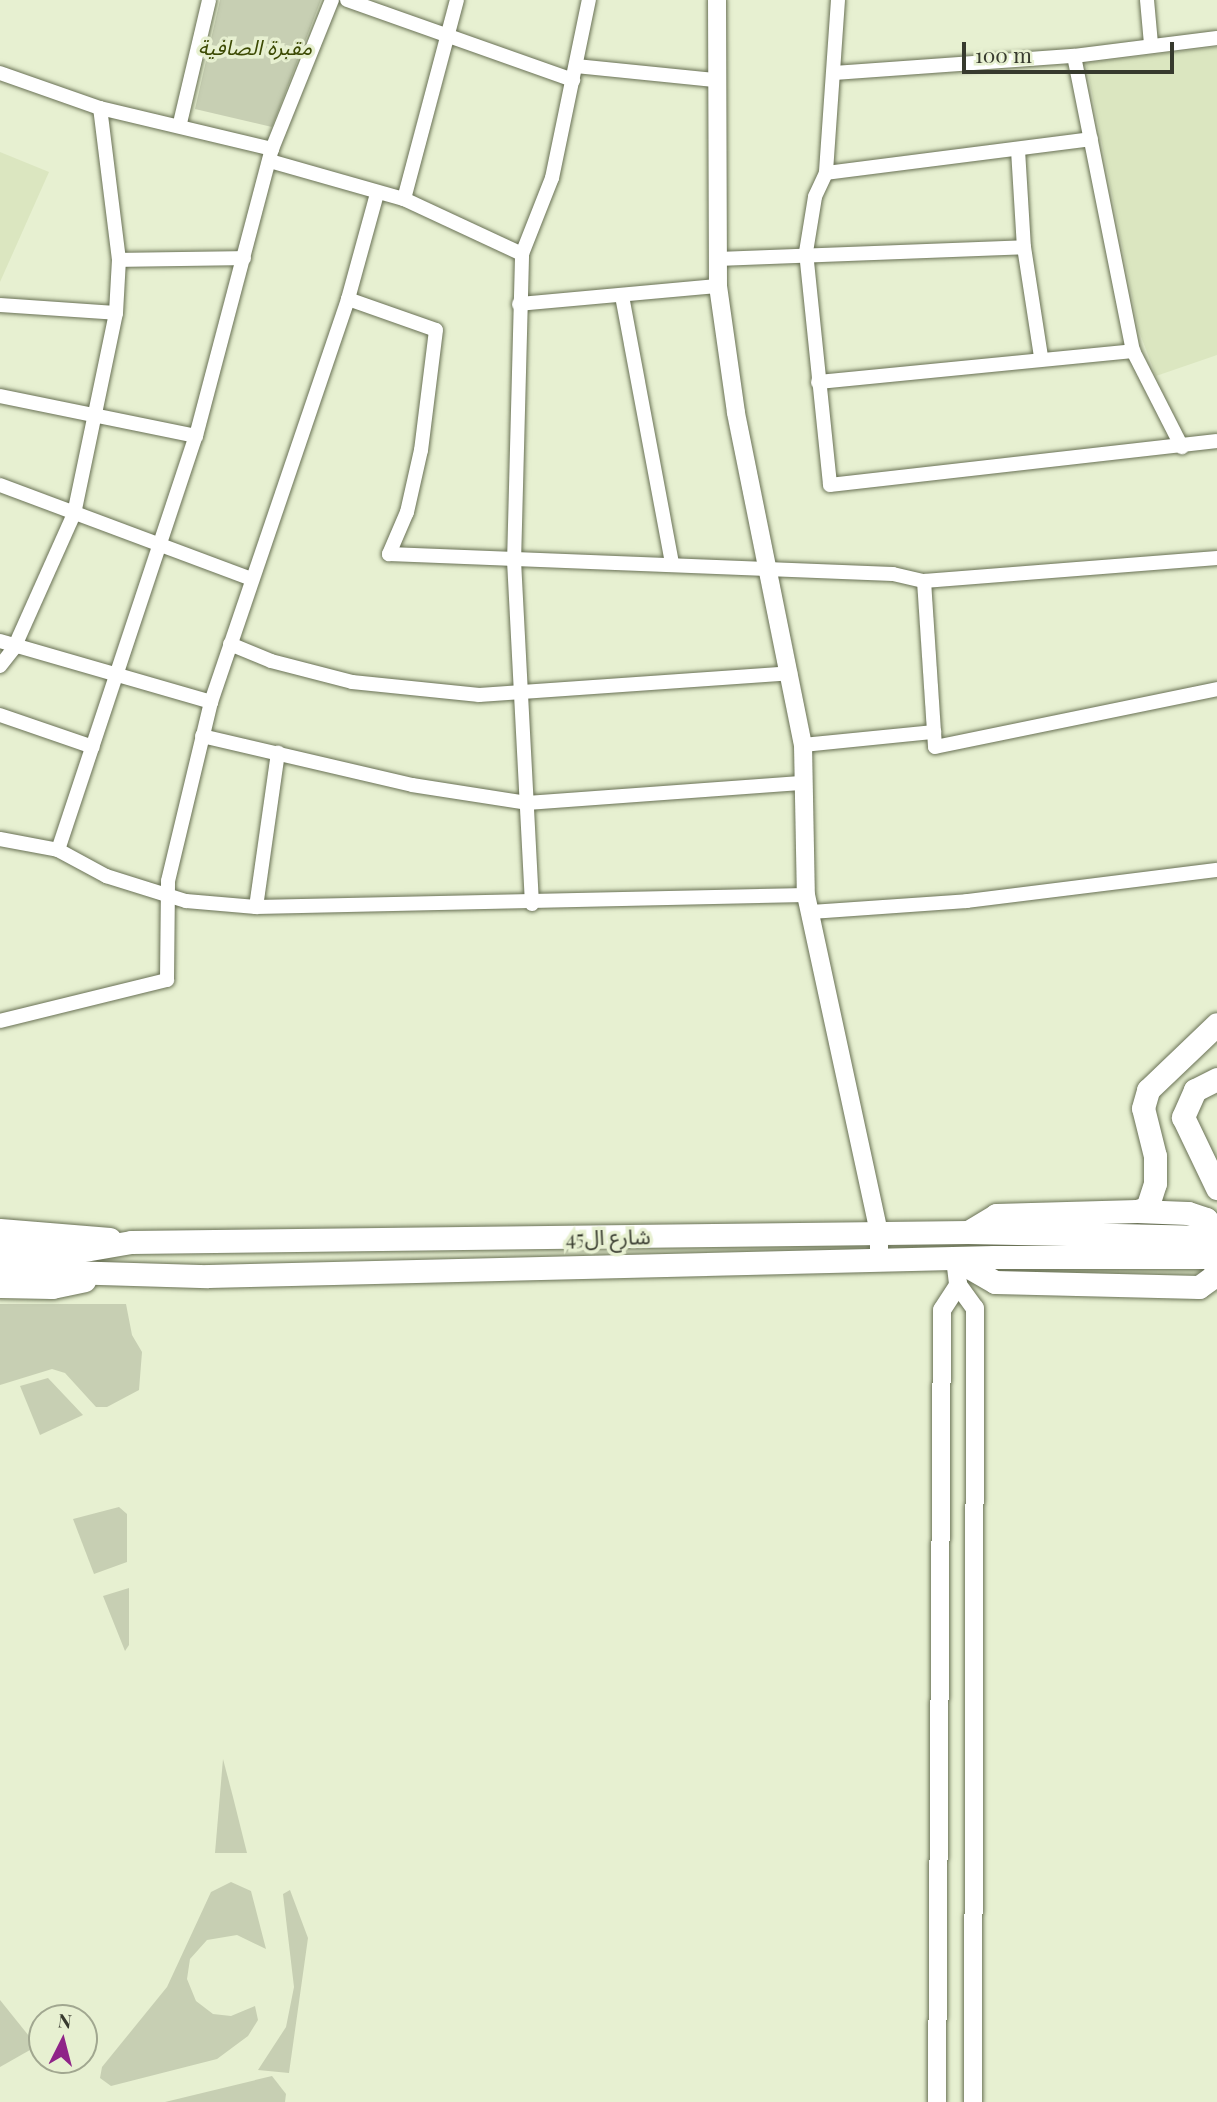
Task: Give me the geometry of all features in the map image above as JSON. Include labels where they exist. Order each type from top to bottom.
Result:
[{"type":"main road","points":[[1137,1211],[1147,1208],[1155,1183],[1155,1156],[1143,1108],[1148,1090],[1217,1024]]},
{"type":"main road","points":[[1217,1079],[1195,1090],[1183,1117],[1217,1188]]},
{"type":"main road","points":[[984,1241],[996,1215],[1137,1211],[1188,1213],[1206,1219],[1217,1235]]},
{"type":"main road","points":[[0,1230],[131,1242]]},
{"type":"main road","name":"شارع ال45","points":[[0,1253],[73,1252],[131,1242],[879,1233],[1217,1257]]},
{"type":"main road","name":"شارع ال45","points":[[0,1269],[111,1274],[956,1259],[984,1241],[1217,1235]]},
{"type":"main road","points":[[956,1259],[995,1282],[1208,1290],[1217,1265]]},
{"type":"main road","points":[[0,1286],[51,1287],[111,1274]]},
{"type":"street","points":[[180,123],[209,0]]},
{"type":"street","points":[[58,850],[196,436],[273,155],[332,0]]},
{"type":"street","points":[[347,0],[449,36],[575,73],[714,80]]},
{"type":"street","points":[[404,199],[457,0]]},
{"type":"street","points":[[532,904],[514,563],[522,254],[552,178],[589,0]]},
{"type":"street","points":[[717,0],[714,80],[718,286],[736,413],[803,745],[800,783],[809,903],[879,1233],[879,1260]]},
{"type":"street","points":[[838,0],[826,173],[815,197],[806,252],[830,485],[1217,441]]},
{"type":"street","points":[[1147,0],[1151,44]]},
{"type":"street","points":[[834,73],[1074,56],[1151,44],[1217,38]]},
{"type":"street","points":[[1074,56],[1133,351],[1182,447]]},
{"type":"street","points":[[0,73],[100,108],[180,123],[377,194],[404,199],[522,254]]},
{"type":"street","points":[[0,666],[14,648],[74,514],[116,313],[119,260],[100,108]]},
{"type":"street","points":[[826,173],[1091,139]]},
{"type":"street","points":[[1018,150],[1024,247],[1041,357]]},
{"type":"street","points":[[0,1021],[167,980],[168,896],[211,702],[348,299],[377,194]]},
{"type":"street","points":[[719,259],[806,252],[1024,247]]},
{"type":"street","points":[[119,260],[244,258]]},
{"type":"street","points":[[519,304],[718,286]]},
{"type":"street","points":[[622,296],[672,564]]},
{"type":"street","points":[[348,299],[436,330],[421,450],[407,512],[389,554],[514,563],[672,564],[893,574],[924,581],[1217,558]]},
{"type":"street","points":[[0,305],[116,313]]},
{"type":"street","points":[[818,382],[1041,357],[1133,351]]},
{"type":"street","points":[[0,396],[196,436]]},
{"type":"street","points":[[0,485],[251,579]]},
{"type":"street","points":[[924,581],[935,747],[1217,689]]},
{"type":"street","points":[[0,641],[14,648],[117,673],[211,702]]},
{"type":"street","points":[[230,644],[271,661],[352,682],[479,695],[523,694],[790,673]]},
{"type":"street","points":[[0,715],[93,747]]},
{"type":"street","points":[[803,745],[934,732]]},
{"type":"street","points":[[202,736],[278,754],[527,803],[800,783]]},
{"type":"street","points":[[256,907],[278,754]]},
{"type":"street","points":[[0,839],[58,850],[106,876],[168,896],[256,907],[967,901],[1217,870]]},
{"type":"street","points":[[956,1259],[958,1285],[975,1308],[973,2102]]},
{"type":"street","points":[[937,2102],[942,1310],[958,1285]]},
{"type":"shaded area","points":[[1217,47],[1217,355],[1156,376],[1139,331],[1086,63]]},
{"type":"shaded area","points":[[0,152],[49,172],[0,282]]},
{"type":"green space","name":"مقبرة الصافية","points":[[220,0],[321,0],[272,127],[195,109]]},
{"type":"green space","points":[[0,1304],[126,1304],[132,1335],[142,1352],[139,1390],[107,1407],[96,1407],[65,1373],[52,1369],[0,1385]]},
{"type":"green space","points":[[48,1378],[83,1415],[40,1435],[20,1386]]},
{"type":"green space","points":[[119,1507],[127,1514],[127,1562],[94,1574],[73,1519]]},
{"type":"green space","points":[[129,1588],[129,1645],[125,1651],[103,1596]]},
{"type":"green space","points":[[223,1759],[233,1797],[247,1853],[215,1853]]},
{"type":"green space","points":[[231,1882],[251,1891],[266,1949],[237,1935],[207,1940],[190,1959],[187,1979],[196,2001],[213,2014],[231,2016],[255,2006],[258,2020],[248,2036],[217,2059],[111,2086],[100,2078],[102,2067],[167,1987],[211,1892]]},
{"type":"green space","points":[[290,1890],[308,1938],[289,2073],[258,2070],[286,2027],[294,1987],[283,1894]]},
{"type":"green space","points":[[0,2000],[28,2035],[28,2051],[0,2067]]},
{"type":"green space","points":[[272,2076],[286,2094],[285,2102],[165,2102]]}]
